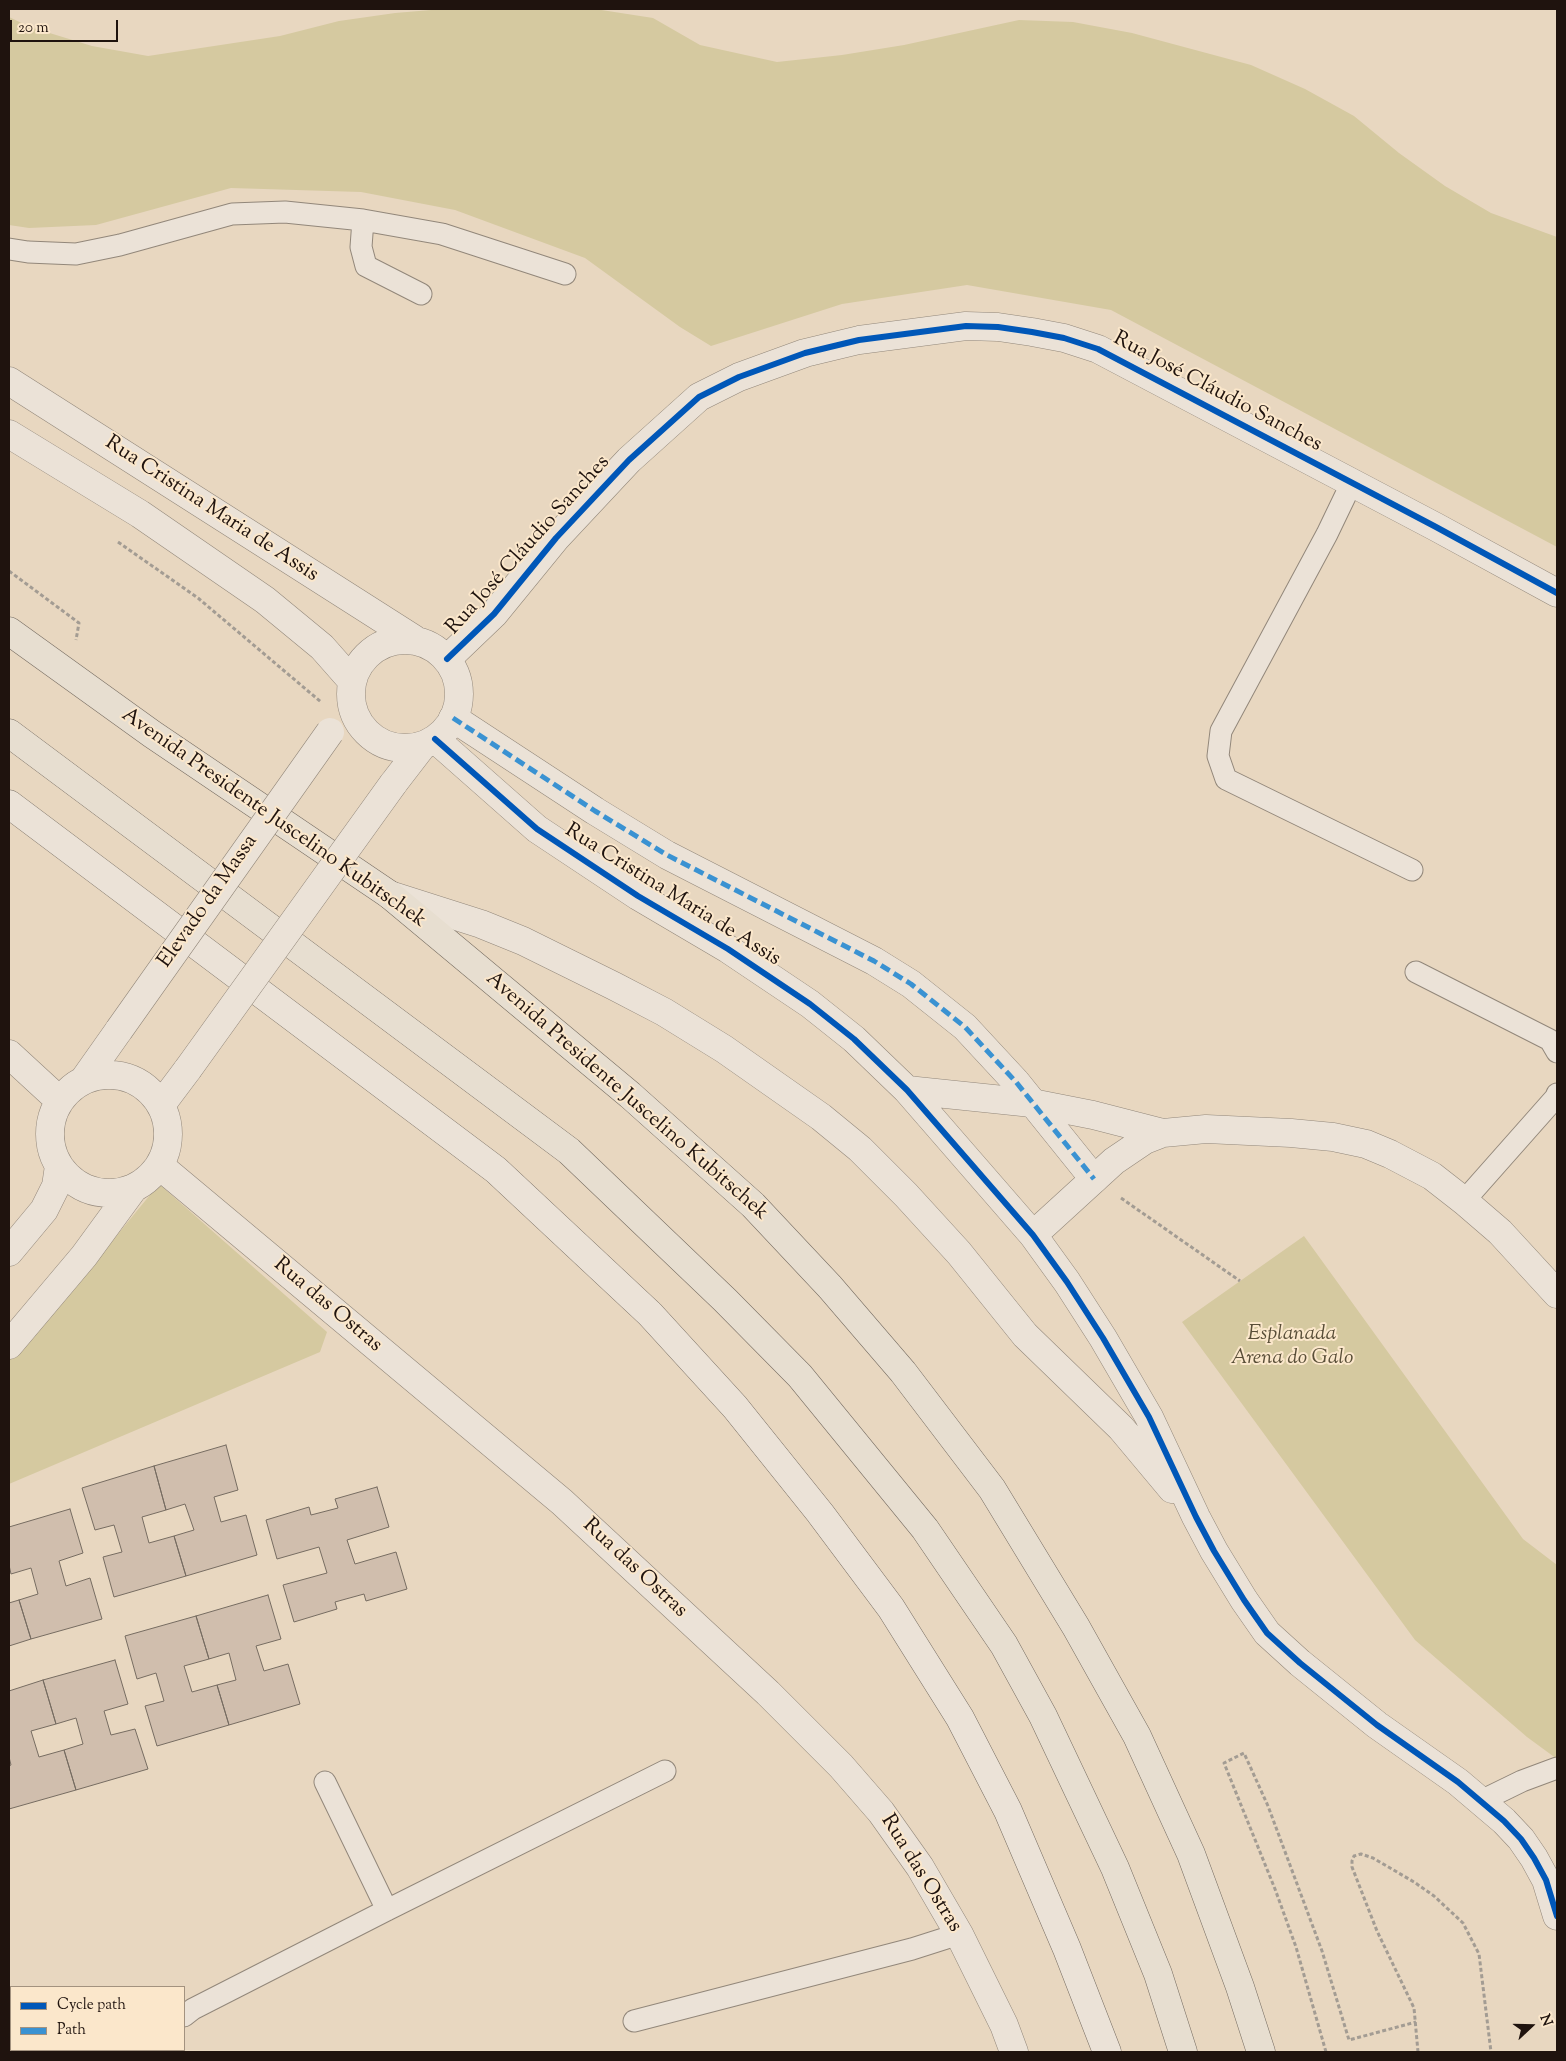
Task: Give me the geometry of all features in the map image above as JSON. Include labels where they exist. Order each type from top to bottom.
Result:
[{"type":"highway","name":"Avenida Presidente Juscelino Kubitschek","points":[[10,632],[160,740],[390,895],[630,1095],[754,1205],[830,1287],[903,1372],[992,1489],[1076,1627],[1137,1736],[1191,1854],[1240,1987],[1261,2052]]},
{"type":"highway","points":[[9,733],[569,1151],[725,1300],[800,1376],[926,1529],[1004,1645],[1043,1716],[1116,1868],[1158,1974],[1183,2052]]},
{"type":"street","name":"Rua José Cláudio Sanches","points":[[447,659],[494,614],[556,538],[629,460],[699,397],[748,373],[805,353],[859,340],[966,326],[998,327],[1064,338],[1098,349],[1352,482],[1557,593]]},
{"type":"street","name":"Rua Cristina Maria de Assis","points":[[9,381],[414,640]]},
{"type":"street","name":"Rua Cristina Maria de Assis","points":[[9,434],[140,514],[265,600],[322,647],[343,707],[355,715],[364,729],[376,740],[392,747],[409,748],[429,742],[447,728],[454,718],[458,706],[458,681],[447,659],[438,650],[426,643],[414,640],[390,641],[379,646],[361,661],[343,707]]},
{"type":"street","name":"Elevado da Massa","points":[[83,1081],[343,707]]},
{"type":"street","name":"Rua Cristina Maria de Assis","points":[[454,718],[595,811],[667,855],[874,961],[911,984],[965,1026],[1016,1082],[1094,1179]]},
{"type":"street","name":"Rua Cristina Maria de Assis","points":[[429,742],[537,829],[638,896],[728,949],[810,1004],[854,1039],[907,1090],[1033,1235],[1072,1290],[1149,1418],[1196,1517]]},
{"type":"street","points":[[161,1106],[393,784],[429,742]]},
{"type":"street","points":[[9,804],[496,1170],[650,1314],[735,1407],[820,1514],[891,1608],[960,1718],[1008,1811],[1067,1948],[1107,2052]]},
{"type":"street","points":[[390,895],[481,924],[530,945],[664,1012],[724,1049],[821,1116],[860,1149],[906,1195],[959,1253],[1025,1335],[1121,1428],[1196,1517],[1244,1600],[1267,1633],[1377,1725],[1458,1782],[1521,1839],[1546,1880],[1557,1916]]},
{"type":"street","points":[[9,1054],[60,1101]]},
{"type":"street","points":[[112,1075],[126,1078],[140,1083],[151,1092],[161,1106],[167,1119],[169,1132],[167,1148],[160,1166],[148,1180],[133,1189],[115,1194],[90,1190],[66,1176],[59,1166],[50,1138],[51,1123],[60,1101],[69,1090],[83,1081],[97,1076],[112,1075]]},
{"type":"street","points":[[907,1090],[1032,1103],[1093,1115],[1163,1133],[1206,1129],[1291,1132],[1333,1137],[1366,1144],[1432,1176],[1464,1200],[1500,1232],[1557,1294]]},
{"type":"street","points":[[1033,1235],[1129,1149],[1163,1133]]},
{"type":"street","points":[[14,1246],[44,1210],[56,1186],[59,1166]]},
{"type":"street","name":"Rua das Ostras","points":[[160,1166],[562,1502],[761,1686],[841,1766],[881,1812],[920,1866],[959,1934],[1004,2025],[1014,2052]]},
{"type":"street","points":[[9,1345],[84,1256],[133,1189]]},
{"type":"lane","points":[[9,248],[28,252],[76,254],[120,245],[232,214],[285,212],[363,220],[442,234],[565,274]]},
{"type":"lane","points":[[363,220],[361,247],[366,266],[420,294]]},
{"type":"lane","points":[[1352,482],[1327,534],[1222,731],[1218,756],[1226,779],[1412,870]]},
{"type":"lane","points":[[1416,972],[1550,1040],[1557,1052]]},
{"type":"lane","points":[[1464,1200],[1557,1094]]},
{"type":"lane","points":[[1480,1801],[1522,1781],[1557,1768]]},
{"type":"lane","points":[[185,2015],[193,2009],[387,1910],[665,1771]]},
{"type":"lane","points":[[325,1782],[387,1910]]},
{"type":"lane","points":[[634,2021],[912,1949],[959,1934]]},
{"type":"path","points":[[111,537],[198,598],[343,707]]},
{"type":"path","points":[[9,571],[79,623],[69,675]]},
{"type":"path","points":[[1094,1179],[1240,1281]]},
{"type":"path","points":[[1326,2052],[1293,1938],[1224,1763],[1244,1753],[1268,1806],[1316,1933],[1349,2040],[1416,2022]]},
{"type":"path","points":[[1418,2052],[1414,2008],[1377,1931],[1352,1867],[1354,1856],[1361,1854],[1373,1858],[1414,1882],[1434,1896],[1463,1923],[1479,1954],[1491,2052]]},
{"type":"green space","points":[[443,9],[595,9],[653,18],[700,45],[777,62],[842,55],[904,45],[1019,20],[1073,22],[1132,33],[1251,65],[1305,89],[1354,116],[1399,153],[1445,186],[1491,213],[1557,237],[1557,547],[1111,310],[967,285],[842,304],[711,346],[680,327],[585,258],[455,210],[361,192],[231,188],[96,225],[29,228],[9,225],[9,17],[30,27],[92,46],[148,56],[280,36],[339,21],[395,13]]},
{"type":"green space","points":[[159,1184],[327,1332],[320,1352],[9,1484],[9,1349],[85,1274]]},
{"type":"green space","name":"Esplanada Arena do Galo","points":[[1304,1236],[1523,1539],[1557,1565],[1557,1759],[1527,1737],[1415,1640],[1182,1322]]},
{"type":"building","points":[[226,1445],[238,1490],[214,1497],[221,1522],[246,1515],[257,1555],[186,1576],[174,1536],[194,1530],[185,1504],[166,1510],[154,1466]]},
{"type":"building","points":[[154,1466],[166,1510],[142,1517],[149,1543],[174,1536],[186,1576],[114,1597],[103,1557],[122,1552],[114,1525],[95,1530],[82,1488]]},
{"type":"building","points":[[377,1487],[389,1527],[347,1540],[355,1564],[396,1552],[407,1589],[366,1601],[364,1594],[335,1602],[337,1609],[294,1622],[283,1585],[327,1573],[319,1547],[277,1559],[266,1520],[309,1507],[311,1515],[338,1508],[335,1499]]},
{"type":"building","points":[[70,1509],[83,1553],[59,1561],[66,1586],[90,1578],[102,1619],[31,1639],[19,1600],[38,1594],[31,1568],[11,1574],[9,1565],[9,1527]]},
{"type":"building","points":[[268,1595],[281,1639],[256,1646],[264,1671],[288,1664],[300,1704],[229,1725],[217,1685],[236,1680],[229,1653],[209,1659],[196,1616]]},
{"type":"building","points":[[19,1600],[31,1639],[9,1646],[9,1603]]},
{"type":"building","points":[[196,1616],[209,1659],[184,1666],[192,1692],[217,1685],[229,1725],[157,1746],[145,1706],[164,1701],[156,1673],[137,1679],[125,1636]]},
{"type":"building","points":[[115,1660],[128,1704],[104,1711],[111,1735],[135,1729],[148,1769],[76,1790],[64,1750],[83,1744],[76,1718],[56,1724],[43,1680]]},
{"type":"building","points":[[43,1680],[56,1724],[31,1731],[39,1757],[64,1750],[76,1790],[9,1809],[9,1766],[11,1765],[9,1757],[9,1691]]},
{"type":"marked path","points":[[453,718],[595,811],[667,855],[874,961],[911,984],[965,1027],[1016,1082],[1094,1179]]},
{"type":"cycle path","points":[[447,659],[494,614],[556,538],[629,460],[699,397],[739,377],[805,353],[859,340],[966,326],[998,327],[1032,332],[1064,338],[1098,349],[1557,593]]},
{"type":"cycle path","points":[[435,739],[537,829],[638,896],[728,949],[810,1004],[854,1039],[907,1090],[1033,1235],[1067,1282],[1103,1338],[1149,1417],[1214,1551],[1267,1633],[1300,1663],[1377,1725],[1458,1782],[1504,1821],[1521,1839],[1534,1858],[1546,1880],[1557,1916]]}]
